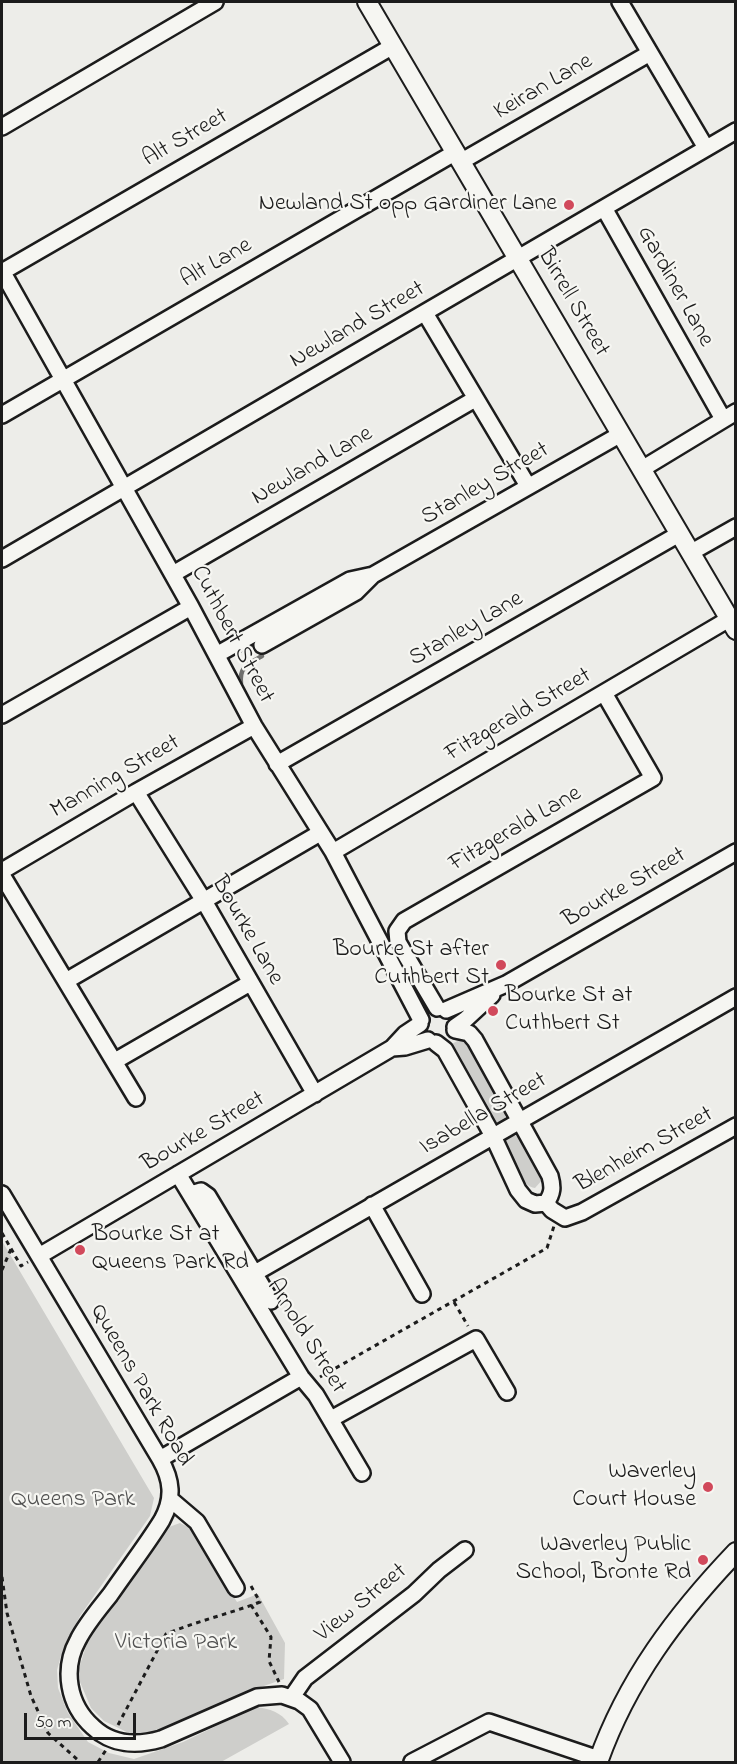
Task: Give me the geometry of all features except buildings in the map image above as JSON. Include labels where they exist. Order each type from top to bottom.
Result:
[{"type":"main road","name":"Birrell Street","points":[[367,2],[732,625]]},
{"type":"main road","points":[[598,1761],[633,1683],[692,1599],[735,1552]]},
{"type":"street","points":[[2,127],[214,2]]},
{"type":"street","points":[[620,2],[706,147]]},
{"type":"street","name":"Alt Street","points":[[2,272],[393,46]]},
{"type":"street","name":"Keiran Lane","points":[[459,157],[650,53]]},
{"type":"street","name":"Newland Street","points":[[2,559],[735,130]]},
{"type":"street","name":"Alt Lane","points":[[2,415],[459,157]]},
{"type":"street","name":"Gardiner Lane","points":[[604,208],[729,416]]},
{"type":"street","name":"Cuthbert Street","points":[[2,272],[218,654],[254,726],[333,852],[421,1022]]},
{"type":"street","points":[[425,313],[528,486]]},
{"type":"street","name":"Newland Lane","points":[[173,574],[475,399]]},
{"type":"street","points":[[642,469],[729,416]]},
{"type":"street","name":"Stanley Street","points":[[262,645],[356,592],[373,575],[621,434]]},
{"type":"street","points":[[690,554],[735,527]]},
{"type":"street","name":"Stanley Lane","points":[[277,764],[679,534]]},
{"type":"street","name":"Stanley Street","points":[[218,654],[350,580],[373,575]]},
{"type":"street","points":[[2,715],[191,607]]},
{"type":"street","name":"Fitzgerald Street","points":[[333,852],[604,693],[732,625]]},
{"type":"street","name":"Fitzgerald Lane","points":[[441,1009],[398,942],[397,931],[404,921],[652,778],[604,693]]},
{"type":"street","name":"Manning Street","points":[[2,873],[136,792],[254,726]]},
{"type":"street","name":"Bourke Lane","points":[[136,792],[204,901],[315,1094]]},
{"type":"street","points":[[66,981],[321,833]]},
{"type":"street","name":"Bourke Street","points":[[441,1009],[506,984],[735,852]]},
{"type":"street","points":[[2,873],[136,1098]]},
{"type":"street","points":[[115,1062],[250,983]]},
{"type":"street","name":"Bourke Street","points":[[455,1029],[506,984]]},
{"type":"street","name":"Isabella Street","points":[[255,1273],[735,997]]},
{"type":"street","points":[[432,1041],[445,1041],[453,1035],[455,1029],[453,1017],[441,1009],[427,1011],[421,1022],[423,1034],[432,1041],[445,1050],[493,1136],[518,1190],[526,1200],[534,1204],[546,1203],[553,1186],[520,1120],[475,1040],[469,1033],[455,1029]]},
{"type":"street","name":"Bourke Street","points":[[39,1256],[392,1048],[421,1022]]},
{"type":"street","name":"Bourke Street","points":[[392,1048],[432,1041]]},
{"type":"street","name":"Blenheim Street","points":[[546,1203],[558,1215],[565,1218],[598,1205],[735,1126]]},
{"type":"street","name":"Arnold Street","points":[[178,1174],[363,1473]]},
{"type":"street","name":"Arnold Street","points":[[191,1194],[201,1191],[208,1196],[271,1300]]},
{"type":"street","name":"Queens Park Road","points":[[2,1194],[160,1458],[172,1489],[167,1510],[156,1531],[78,1638],[69,1666],[71,1693],[77,1708],[94,1729],[112,1739],[124,1743],[149,1743],[257,1697],[276,1694],[292,1697]]},
{"type":"street","points":[[372,1205],[422,1294]]},
{"type":"street","points":[[331,1419],[476,1339],[507,1392]]},
{"type":"street","points":[[160,1458],[306,1381]]},
{"type":"street","points":[[170,1499],[198,1522],[242,1585]]},
{"type":"street","name":"View Street","points":[[292,1697],[305,1677],[377,1623],[465,1550]]},
{"type":"street","points":[[292,1697],[310,1709],[342,1762]]},
{"type":"street","points":[[412,1762],[489,1722],[598,1761]]},
{"type":"path","points":[[306,1381],[313,1381],[547,1248],[558,1215]]},
{"type":"path","points":[[2,1233],[21,1266],[39,1256]]},
{"type":"path","points":[[2,1270],[11,1249]]},
{"type":"path","points":[[454,1302],[476,1339]]},
{"type":"path","points":[[2,1576],[7,1613],[31,1696],[48,1733],[80,1762]]},
{"type":"path","points":[[112,1739],[166,1634],[198,1621],[260,1602],[242,1585]]},
{"type":"path","points":[[251,1605],[271,1637],[269,1661],[278,1678]]},
{"type":"green space","points":[[461,1039],[470,1048],[506,1110],[505,1119],[498,1123],[491,1122],[450,1045]]},
{"type":"green space","points":[[510,1135],[521,1137],[543,1179],[535,1188],[525,1182],[510,1161],[505,1141]]},
{"type":"green space","name":"Queens Park","points":[[2,1241],[154,1498],[150,1516],[80,1616],[62,1652],[57,1670],[58,1688],[68,1713],[88,1742],[109,1753],[134,1759],[183,1742],[256,1707],[275,1712],[289,1724],[221,1762],[2,1762]]},
{"type":"green space","name":"Victoria Park","points":[[180,1523],[192,1529],[237,1602],[258,1594],[285,1643],[284,1679],[255,1689],[176,1727],[159,1733],[135,1736],[104,1721],[91,1708],[80,1682],[79,1668],[88,1640],[169,1527]]},
{"type":"waterway","points":[[241,684],[243,669],[262,656]]},
{"type":"place","name":"Newland St opp Gardiner Lane","points":[[569,205]]},
{"type":"place","name":"Bourke St after Cuthbert St","points":[[501,965]]},
{"type":"place","name":"Bourke St at Cuthbert St","points":[[493,1011]]},
{"type":"place","name":"Bourke St at Queens Park Rd","points":[[80,1250]]},
{"type":"place","name":"Waverley Court House","points":[[708,1487]]},
{"type":"place","name":"Waverley Public School, Bronte Rd","points":[[703,1560]]}]
